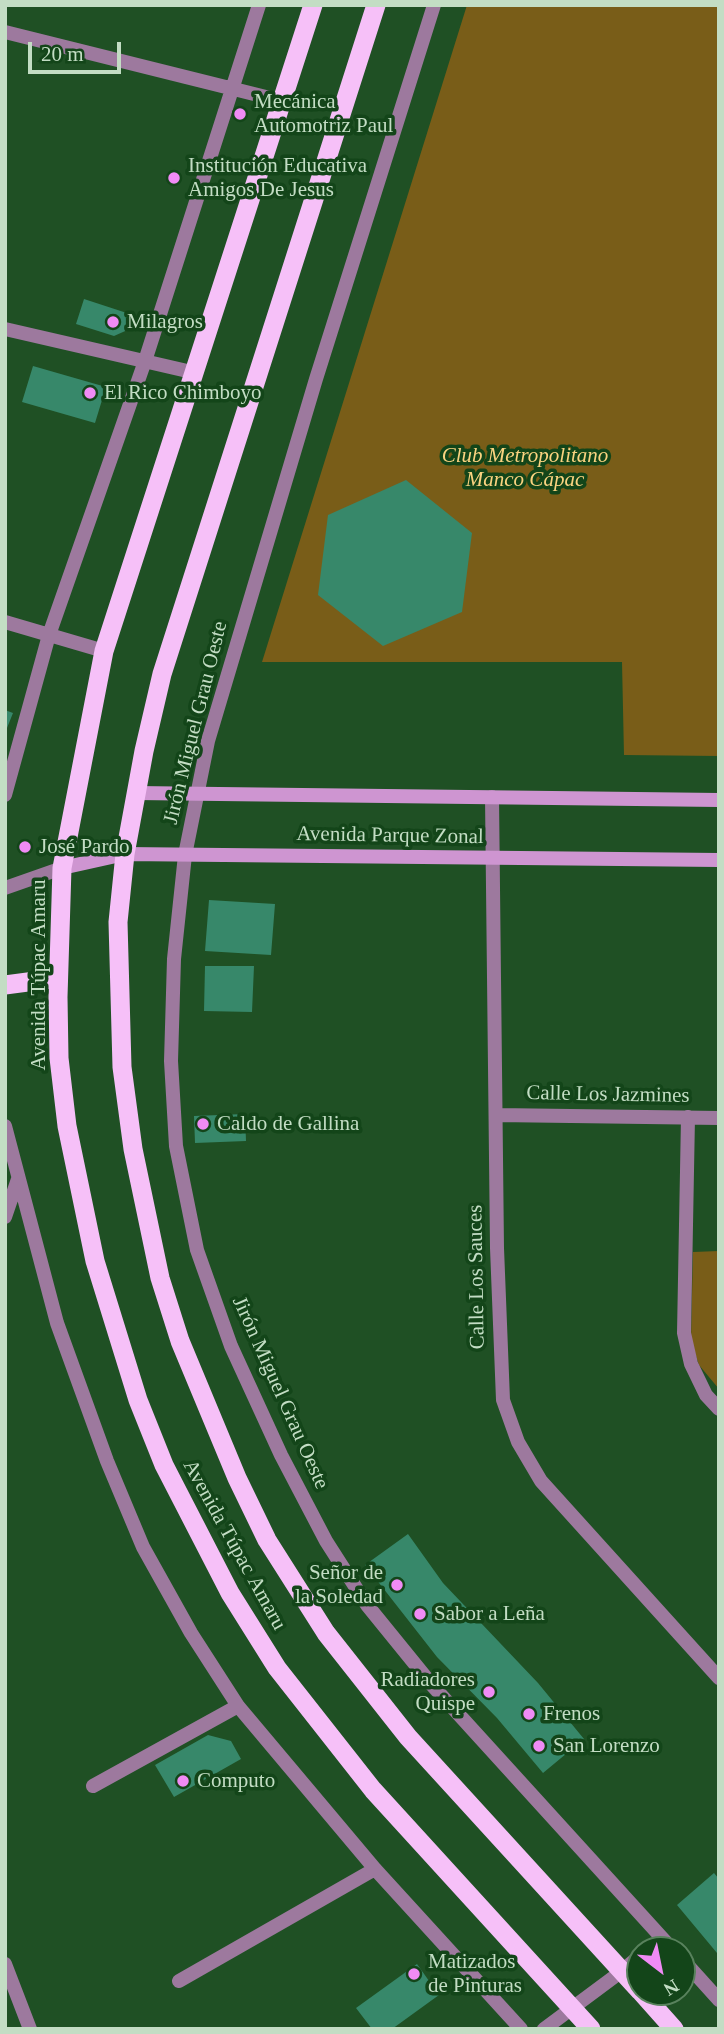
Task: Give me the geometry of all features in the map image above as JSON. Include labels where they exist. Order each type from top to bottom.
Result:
[{"type":"highway","name":"Avenida Túpac Amaru","points":[[313,5],[104,651],[62,868],[58,978],[59,1058],[66,1126],[95,1261],[138,1400],[195,1530],[230,1593],[277,1668],[373,1790],[591,2029]]},
{"type":"highway","name":"Avenida Túpac Amaru","points":[[376,5],[162,674],[136,793],[125,854],[118,922],[122,1067],[132,1149],[160,1278],[180,1342],[237,1478],[267,1540],[344,1657],[456,1792],[626,1975]]},
{"type":"highway","points":[[5,985],[58,978]]},
{"type":"highway","name":"Avenida Túpac Amaru","points":[[653,2006],[674,2029]]},
{"type":"main road","name":"Avenida Parque Zonal","points":[[136,793],[719,800]]},
{"type":"main road","name":"Avenida Parque Zonal","points":[[62,868],[125,854],[719,860]]},
{"type":"street","points":[[5,795],[49,635],[145,361],[259,5]]},
{"type":"street","name":"Jirón Miguel Grau Oeste","points":[[434,5],[208,741],[185,855],[174,959],[172,1061],[176,1146],[197,1250],[231,1346],[287,1468],[326,1541],[367,1605],[432,1685],[660,1936]]},
{"type":"street","points":[[5,32],[282,101]]},
{"type":"street","points":[[5,329],[196,373]]},
{"type":"street","points":[[5,622],[104,651]]},
{"type":"street","name":"Calle Los Sauces","points":[[492,797],[500,1365],[503,1400],[518,1442],[541,1481],[564,1510],[719,1678]]},
{"type":"street","points":[[5,888],[62,868]]},
{"type":"street","name":"Calle Los Jazmines","points":[[497,1115],[719,1118]]},
{"type":"street","points":[[688,1117],[684,1334],[691,1364],[706,1395],[719,1409]]},
{"type":"street","points":[[5,1126],[57,1322],[107,1461],[143,1548],[191,1633],[238,1706],[375,1869],[521,2029]]},
{"type":"street","points":[[5,1217],[19,1178]]},
{"type":"street","points":[[93,1786],[238,1706]]},
{"type":"street","points":[[179,1981],[375,1869]]},
{"type":"street","points":[[5,1964],[30,2029]]},
{"type":"street","points":[[544,2029],[626,1968]]},
{"type":"street","points":[[696,1975],[719,2000]]},
{"type":"green space","name":"Club Metropolitano Manco Cápac","points":[[467,5],[719,5],[719,756],[624,755],[622,662],[262,662]]},
{"type":"green space","points":[[719,1251],[719,1389],[699,1365],[691,1341],[693,1252]]},
{"type":"building","points":[[84,299],[136,316],[132,328],[114,336],[76,324]]},
{"type":"building","points":[[33,366],[106,387],[95,423],[22,402]]},
{"type":"building","points":[[406,480],[472,533],[462,612],[383,646],[318,595],[328,515]]},
{"type":"building","points":[[5,710],[13,713],[5,733]]},
{"type":"building","points":[[209,900],[275,904],[271,955],[205,951]]},
{"type":"building","points":[[205,966],[254,966],[252,1012],[204,1011]]},
{"type":"building","points":[[245,1114],[246,1141],[195,1143],[194,1116]]},
{"type":"building","points":[[408,1534],[443,1583],[538,1683],[584,1739],[543,1773],[497,1718],[437,1657],[365,1565]]},
{"type":"building","name":"Computo","points":[[208,1735],[231,1741],[241,1759],[174,1797],[155,1765]]},
{"type":"building","points":[[714,1873],[719,1879],[717,1953],[677,1905]]},
{"type":"building","points":[[417,1964],[439,1995],[392,2029],[372,2029],[356,2008]]},
{"type":"place","name":"Mecánica Automotriz Paul","points":[[240,114]]},
{"type":"place","name":"Institución Educativa Amigos De Jesus","points":[[174,178]]},
{"type":"place","name":"Milagros","points":[[113,322]]},
{"type":"place","name":"El Rico Chimboyo","points":[[90,393]]},
{"type":"place","name":"José Pardo","points":[[25,847]]},
{"type":"place","name":"Caldo de Gallina","points":[[203,1124]]},
{"type":"place","name":"Señor de la Soledad","points":[[397,1585]]},
{"type":"place","name":"Sabor a Leña","points":[[420,1614]]},
{"type":"place","name":"Radiadores Quispe","points":[[489,1692]]},
{"type":"place","name":"Frenos","points":[[529,1714]]},
{"type":"place","name":"San Lorenzo","points":[[539,1746]]},
{"type":"place","name":"Computo","points":[[183,1781]]},
{"type":"place","name":"Matizados de Pinturas","points":[[414,1974]]}]
